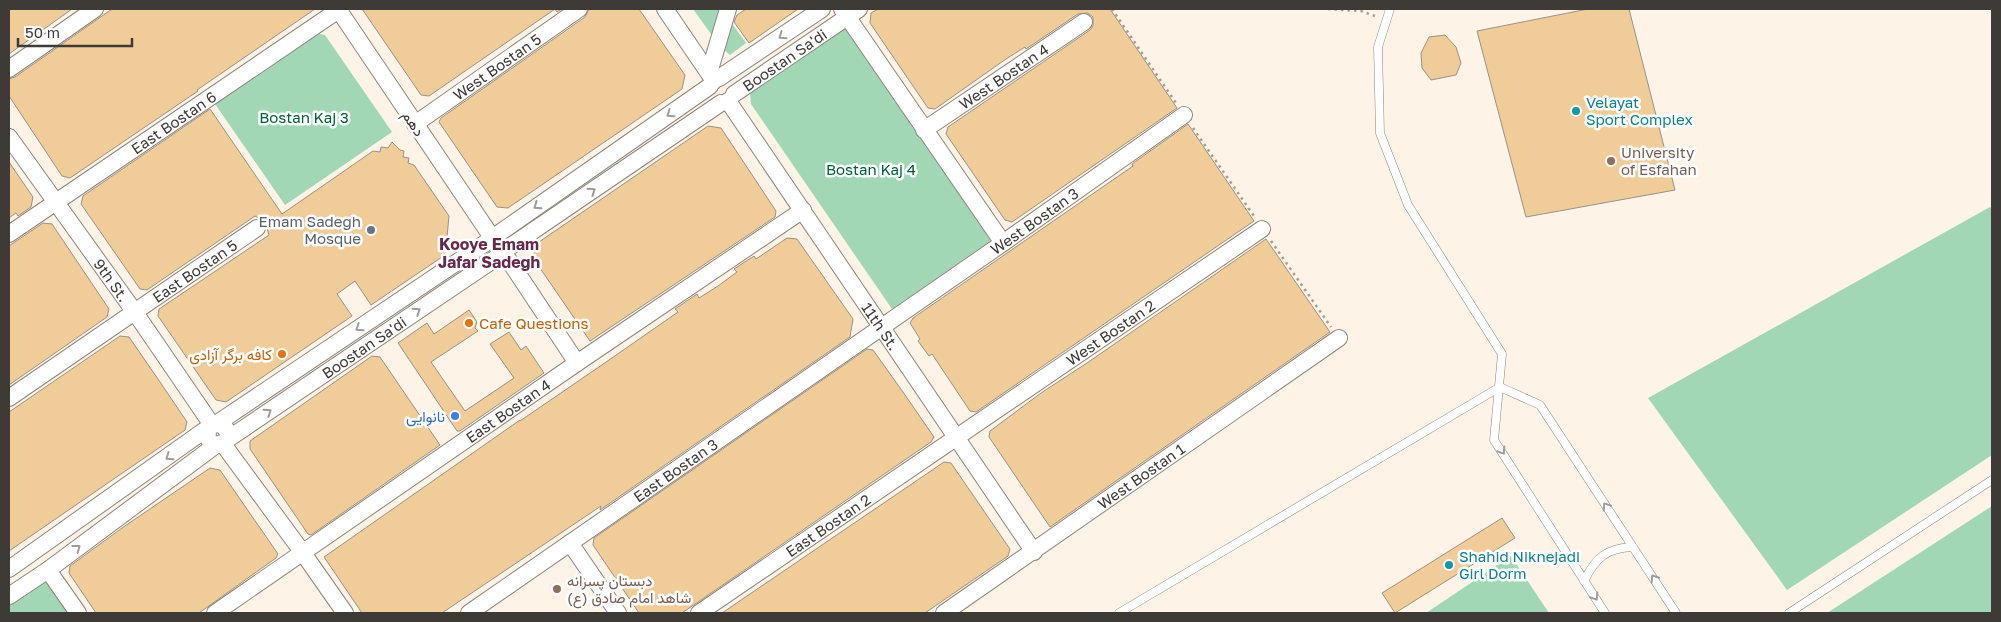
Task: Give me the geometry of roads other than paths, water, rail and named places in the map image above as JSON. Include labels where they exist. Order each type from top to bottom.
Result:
[{"type":"street","points":[[9,69],[95,9]]},
{"type":"street","name":"دهم","points":[[339,9],[492,237],[489,252],[504,252]]},
{"type":"street","name":"East Bostan 6","points":[[9,234],[339,9]]},
{"type":"street","name":"West Bostan 5","points":[[415,124],[579,9]]},
{"type":"street","points":[[665,9],[713,79]]},
{"type":"street","points":[[713,79],[728,9]]},
{"type":"street","name":"Boostan Sa'di","points":[[9,569],[212,426],[492,237],[713,79],[822,9]]},
{"type":"street","points":[[850,11],[924,130],[1003,243]]},
{"type":"street","name":"Boostan Sa'di","points":[[9,596],[48,570],[222,443],[728,99],[850,11]]},
{"type":"street","name":"West Bostan 4","points":[[924,130],[1084,22]]},
{"type":"street","name":"11th St.","points":[[713,79],[731,82],[733,86],[728,99],[1034,552]]},
{"type":"street","name":"West Bostan 3","points":[[882,326],[1184,115]]},
{"type":"street","name":"9th St.","points":[[9,137],[134,311],[212,426],[208,439],[222,443]]},
{"type":"street","name":"East Bostan 4","points":[[215,613],[577,363],[803,210]]},
{"type":"street","name":"East Bostan 5","points":[[9,398],[257,228]]},
{"type":"street","name":"West Bostan 2","points":[[957,438],[1262,228]]},
{"type":"street","points":[[504,252],[577,363]]},
{"type":"street","name":"East Bostan 3","points":[[469,613],[882,326]]},
{"type":"street","name":"West Bostan 1","points":[[944,613],[1339,338]]},
{"type":"street","name":"East Bostan 2","points":[[699,613],[957,438]]},
{"type":"street","points":[[222,443],[303,552],[345,613]]},
{"type":"street","points":[[570,543],[618,613]]},
{"type":"street","points":[[48,570],[78,613]]},
{"type":"lane","points":[[1390,9],[1378,47],[1380,133],[1408,205],[1502,354],[1494,440],[1605,613]]},
{"type":"lane","points":[[1500,387],[1540,405],[1677,612]]},
{"type":"lane","points":[[1119,613],[1500,387]]},
{"type":"lane","points":[[1789,613],[1992,480]]},
{"type":"lane","points":[[1584,581],[1591,566],[1604,555],[1616,548],[1633,547]]},
{"type":"place","name":"Velayat Sport Complex","points":[[1576,111]]},
{"type":"place","name":"University of Esfahan","points":[[1611,161]]},
{"type":"place","name":"Emam Sadegh Mosque","points":[[371,230]]},
{"type":"place","name":"Cafe Questions","points":[[469,323]]},
{"type":"place","name":"کافه برگر آزادی","points":[[282,354]]},
{"type":"place","name":"نانوایی","points":[[455,416]]},
{"type":"place","name":"Shahid Niknejadi Girl Dorm","points":[[1449,565]]},
{"type":"place","name":"دبستان پسرانه شاهد امام صادق (ع)","points":[[557,589]]},
{"type":"district","name":"Kooye Emam Jafar Sadegh","points":[[489,253]]},
{"type":"park label","name":"Bostan Kaj 3","points":[[304,117]]},
{"type":"park label","name":"Bostan Kaj 4","points":[[871,169]]}]
